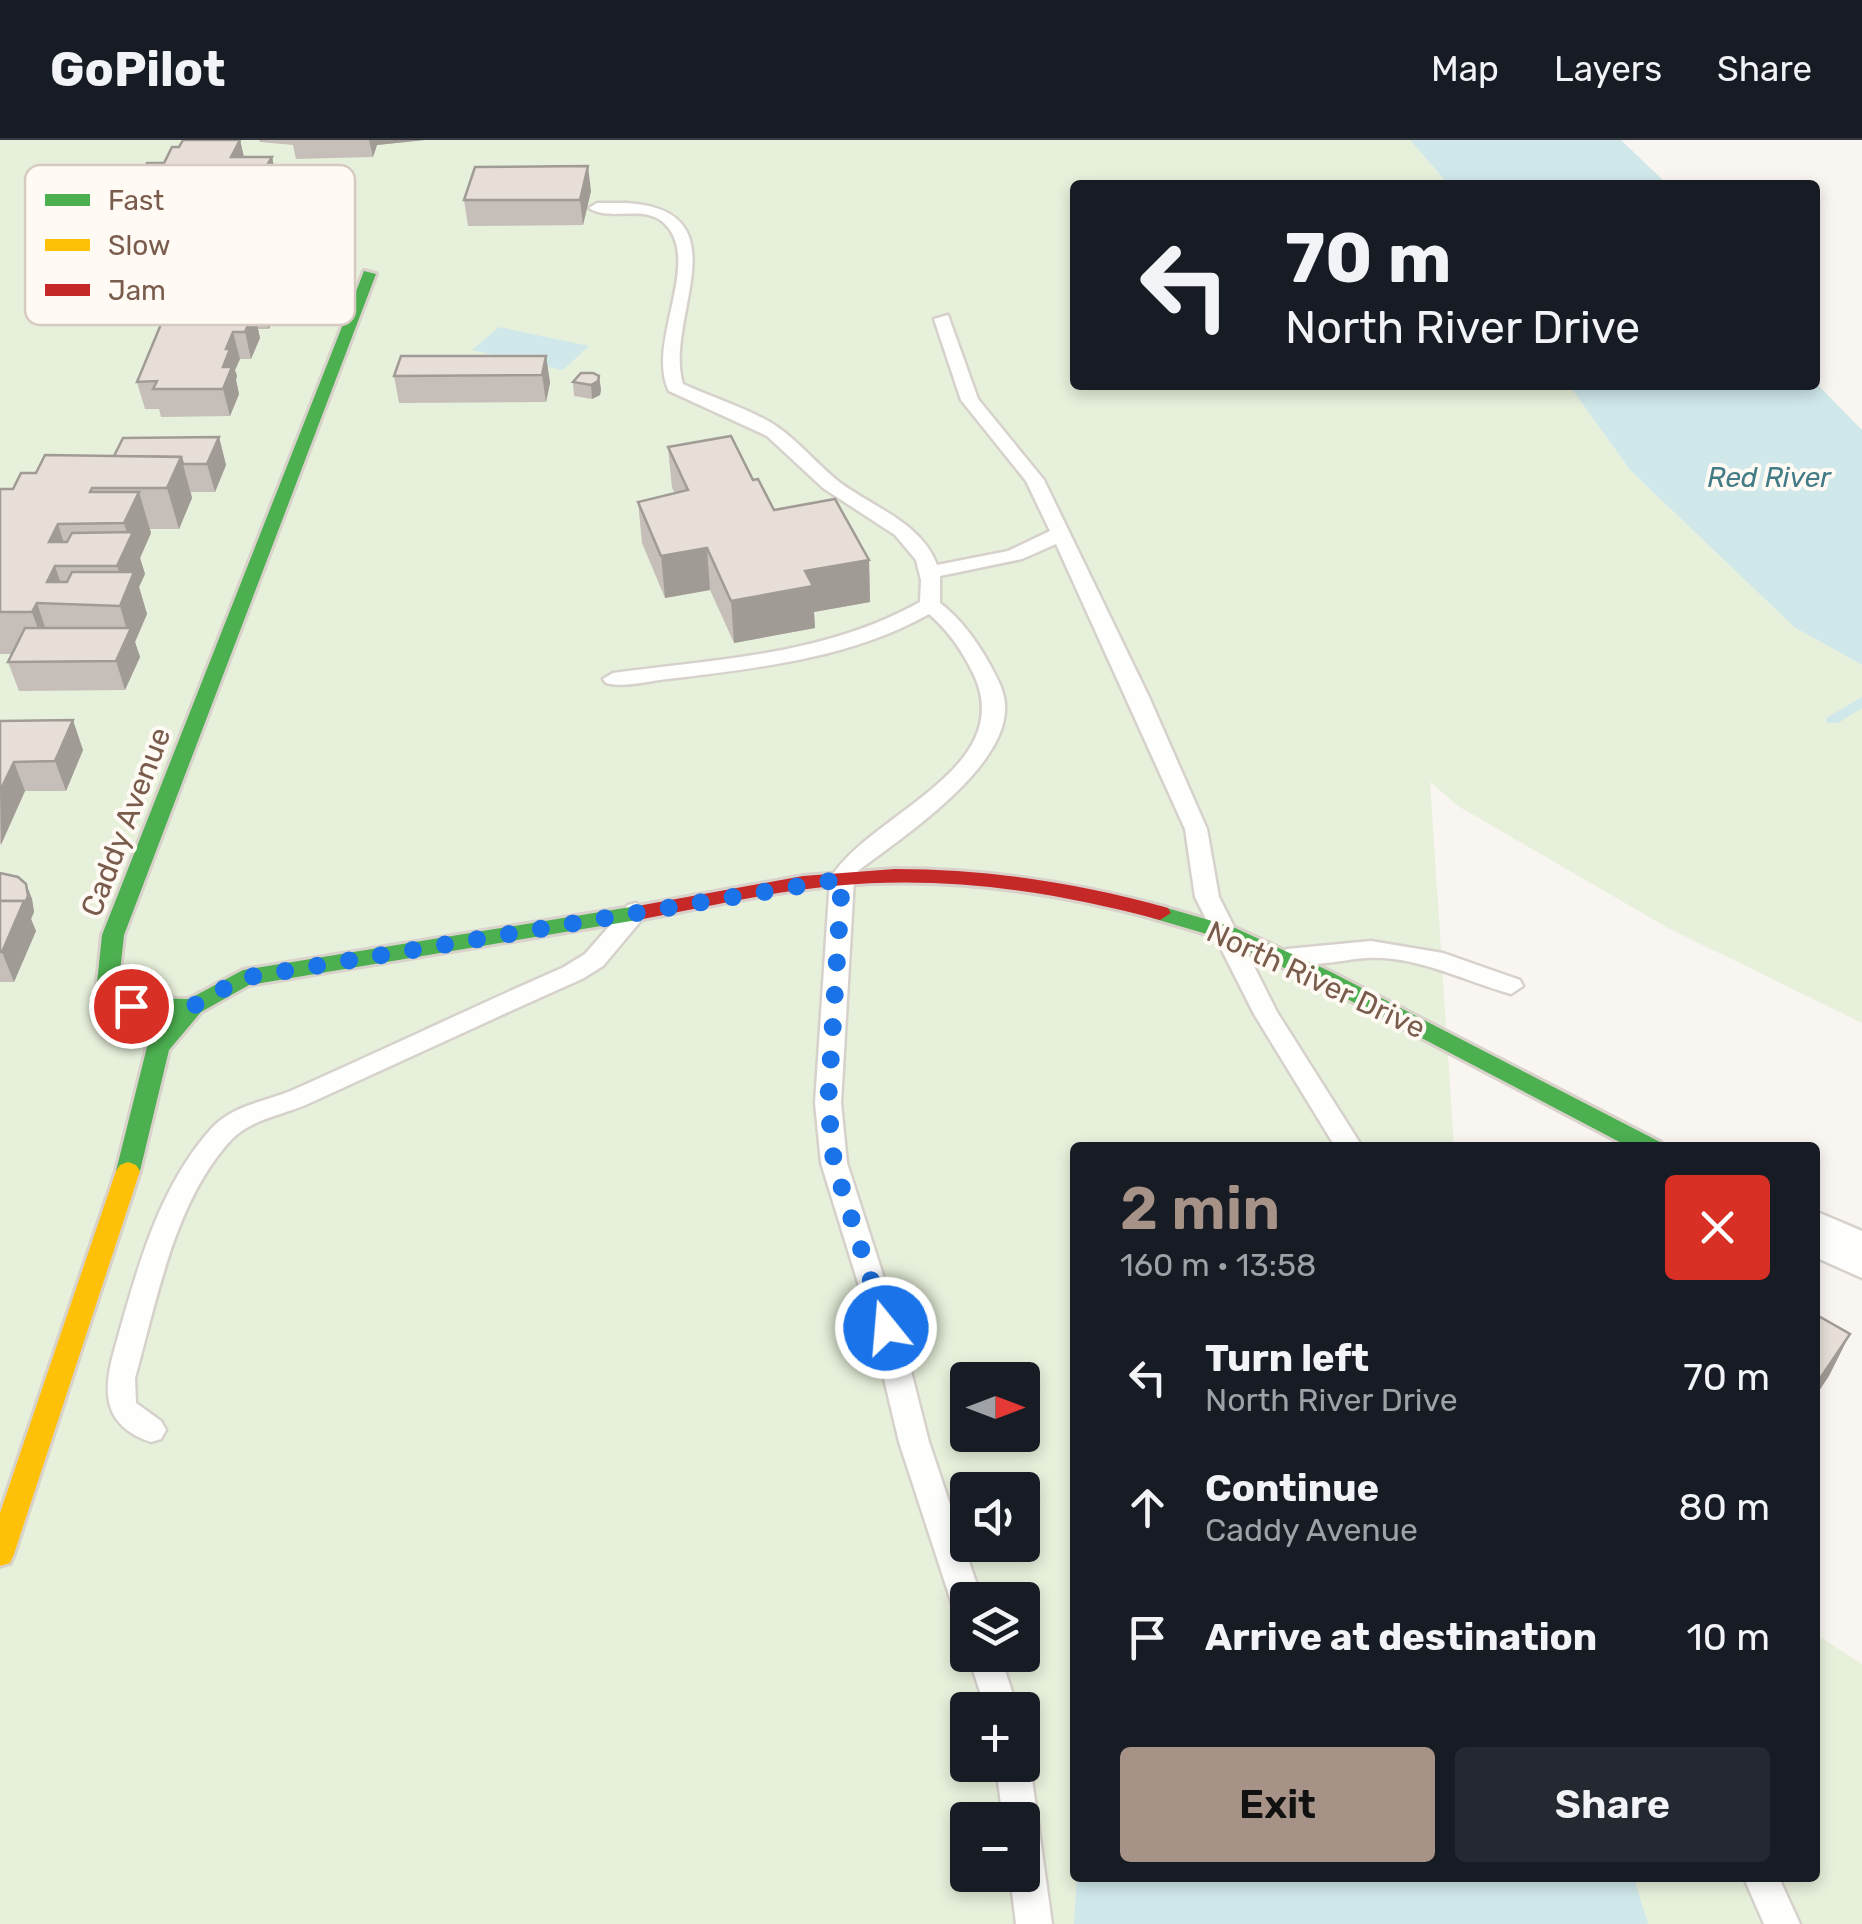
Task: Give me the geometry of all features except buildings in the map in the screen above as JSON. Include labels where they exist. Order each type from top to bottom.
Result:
[{"type":"street","name":"Caddy Avenue","points":[[355,310],[369,274]]},
{"type":"street","name":"Caddy Avenue","points":[[193,1006],[131,1006],[108,982],[113,935],[349,325]]},
{"type":"street","name":"North River Drive","points":[[193,1006],[243,978],[636,911],[842,879],[983,876],[1096,894],[1224,932],[1640,1142]]},
{"type":"street","points":[[0,1554],[131,1162],[158,1046],[193,1006]]},
{"type":"street","points":[[1820,1235],[1862,1256]]},
{"type":"lane","points":[[597,208],[654,212],[674,220],[680,228],[688,282],[668,359],[674,387],[773,432],[831,485],[902,530],[916,543],[930,572],[930,605]]},
{"type":"lane","points":[[942,319],[970,400],[1034,480],[1179,786],[1196,830],[1207,897],[1224,932],[1266,1014],[1346,1142]]},
{"type":"lane","points":[[930,572],[1014,557],[1040,548],[1061,532]]},
{"type":"lane","points":[[613,679],[843,642],[915,615],[930,605]]},
{"type":"lane","points":[[930,605],[944,614],[963,639],[990,687],[996,710],[990,733],[966,767],[850,865],[842,879],[828,1103],[834,1163],[886,1328],[914,1442],[961,1582]]},
{"type":"lane","points":[[152,1430],[122,1411],[118,1400],[120,1378],[172,1220],[194,1169],[223,1131],[236,1121],[291,1101],[573,973],[594,960],[636,911]]},
{"type":"lane","points":[[1281,958],[1371,948],[1443,961],[1511,986]]},
{"type":"lane","points":[[1016,1782],[1034,1924]]},
{"type":"lane","points":[[1763,1882],[1782,1924]]},
{"type":"green space","points":[[0,140],[1410,140],[1445,180],[1070,180],[1070,390],[1573,390],[1630,470],[1794,627],[1862,665],[1862,1023],[1668,928],[1458,806],[1430,782],[1454,1142],[1070,1142],[1070,1882],[1820,1882],[1820,1637],[1862,1664],[1862,1924],[0,1924]]},
{"type":"water","points":[[1410,140],[1621,140],[1663,180],[1445,180]]},
{"type":"water","points":[[499,327],[589,346],[563,370],[472,350]]},
{"type":"water","name":"Red River","points":[[1820,387],[1862,430],[1862,665],[1794,627],[1630,470],[1573,390]]},
{"type":"water","points":[[1077,1882],[1635,1882],[1648,1924],[1074,1924]]},
{"type":"waterway","points":[[1833,720],[1862,701]]},
{"type":"traffic: fast","points":[[355,310],[369,274]]},
{"type":"traffic: fast","points":[[193,1007],[131,1006],[108,983],[113,935],[349,325]]},
{"type":"traffic: fast","points":[[128,1171],[158,1047],[193,1007],[243,978],[643,912]]},
{"type":"traffic: fast","points":[[1160,913],[1225,932],[1321,976],[1640,1142]]},
{"type":"traffic: slow","points":[[0,1554],[128,1171]]},
{"type":"traffic: jam","points":[[643,912],[803,882],[933,876],[1047,887],[1160,913]]},
{"type":"route","points":[[131,1006],[193,1006],[243,978],[842,879],[828,1103],[834,1163],[886,1328]]}]
